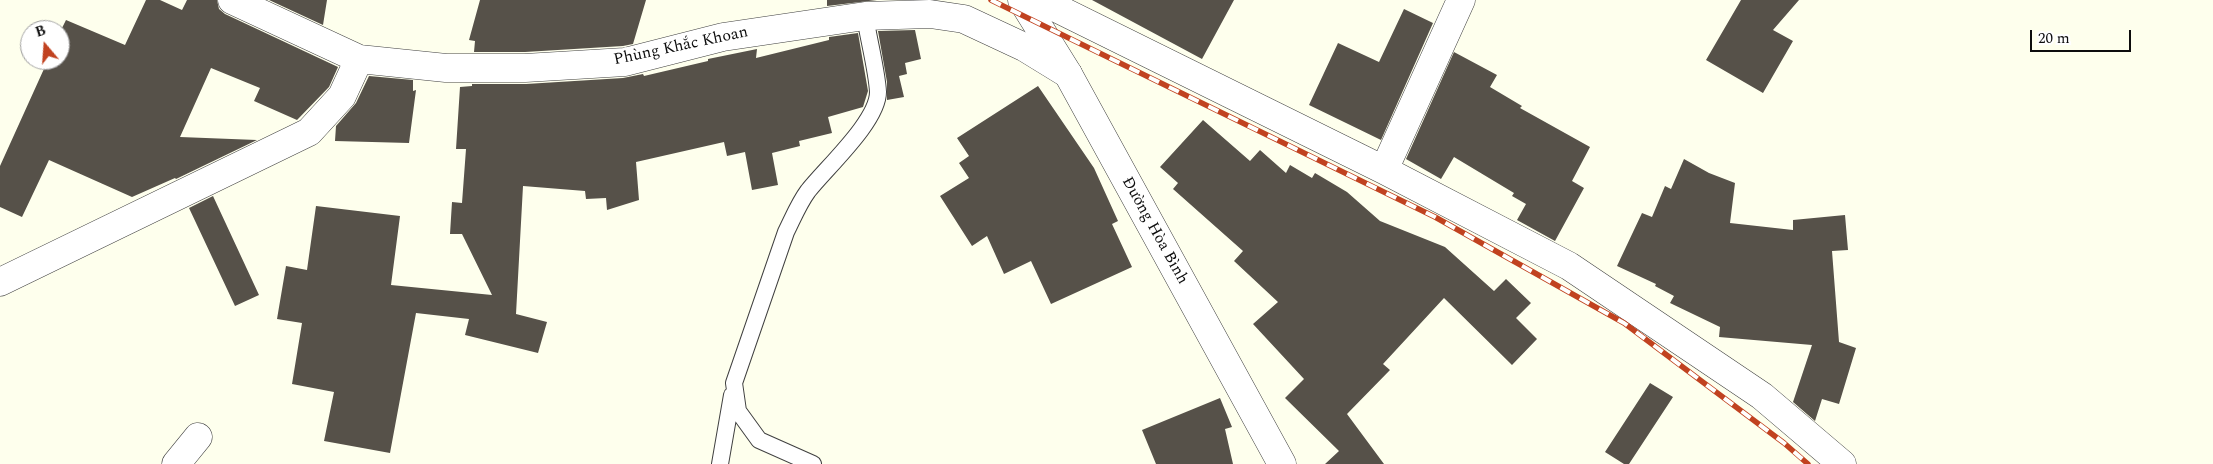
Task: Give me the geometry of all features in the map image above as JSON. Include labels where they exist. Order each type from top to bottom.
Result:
[{"type":"street","name":"Phùng Khắc Khoan","points":[[232,0],[359,59],[446,68],[525,68],[625,62],[722,37],[865,16],[930,14],[964,20],[1024,47],[1068,74]]},
{"type":"street","name":"Đường Hòa Bình","points":[[1022,0],[1068,74],[1282,464]]},
{"type":"street","points":[[1040,0],[1384,170],[1569,266],[1762,396],[1842,464]]},
{"type":"street","points":[[1384,170],[1462,0]]},
{"type":"street","points":[[0,282],[309,132],[342,96],[359,59]]},
{"type":"street","points":[[176,464],[198,437]]},
{"type":"lane","points":[[720,464],[734,383],[786,232],[807,192],[866,122],[876,106],[878,91],[865,16]]},
{"type":"lane","points":[[734,383],[738,411],[760,440],[813,464]]},
{"type":"building","points":[[146,0],[160,0],[182,10],[187,0],[217,0],[219,9],[225,14],[338,67],[329,87],[297,120],[254,101],[260,88],[211,68],[180,137],[257,140],[176,179],[132,197],[49,160],[22,217],[0,207],[0,166],[43,70],[70,70],[70,22],[125,45]]},
{"type":"building","points":[[269,0],[327,0],[323,25]]},
{"type":"building","points":[[480,0],[646,0],[633,44],[525,52],[474,52],[475,41],[469,40]]},
{"type":"building","points":[[827,0],[877,0],[827,6]]},
{"type":"building","points":[[1092,0],[1234,0],[1202,59]]},
{"type":"building","points":[[1741,0],[1799,0],[1773,30],[1793,41],[1763,93],[1706,60]]},
{"type":"building","points":[[1404,9],[1433,23],[1381,140],[1309,105],[1338,43],[1379,62]]},
{"type":"building","points":[[915,30],[921,59],[905,63],[907,74],[899,76],[904,97],[887,100],[887,82],[878,31]]},
{"type":"building","points":[[858,33],[868,91],[863,107],[828,117],[832,133],[799,141],[800,146],[772,153],[778,185],[752,190],[745,152],[727,156],[724,142],[636,162],[639,200],[607,210],[606,198],[586,199],[585,191],[523,186],[516,314],[547,322],[538,353],[465,335],[469,319],[416,313],[390,453],[324,441],[334,392],[292,384],[302,323],[277,319],[286,266],[307,270],[316,206],[400,216],[391,285],[492,295],[462,234],[450,234],[452,202],[462,203],[466,149],[456,149],[460,87],[472,86],[472,84],[526,84],[623,78],[643,74],[644,76],[708,61],[708,59],[757,49],[756,58],[829,40],[829,37]]},
{"type":"building","points":[[1454,52],[1497,75],[1490,87],[1522,106],[1520,108],[1590,147],[1572,181],[1584,188],[1555,241],[1517,220],[1526,204],[1512,196],[1514,193],[1454,157],[1441,179],[1406,159]]},
{"type":"building","points":[[369,76],[413,80],[413,91],[416,90],[409,143],[335,141],[336,126],[356,103]]},
{"type":"building","points":[[1038,86],[1094,168],[1118,221],[1112,224],[1132,267],[1051,304],[1031,261],[1004,274],[987,236],[972,246],[940,196],[969,178],[959,163],[969,156],[957,138]]},
{"type":"building","points":[[1203,120],[1250,161],[1260,150],[1286,173],[1290,165],[1312,178],[1315,173],[1347,192],[1380,221],[1445,247],[1494,291],[1506,279],[1531,303],[1516,318],[1537,339],[1512,365],[1444,298],[1383,364],[1390,370],[1347,414],[1384,464],[1325,464],[1339,451],[1285,398],[1304,379],[1253,324],[1278,302],[1234,261],[1243,251],[1173,189],[1178,183],[1160,167]]},
{"type":"building","points":[[1684,159],[1709,173],[1735,183],[1730,223],[1793,230],[1793,220],[1845,215],[1848,250],[1832,251],[1839,342],[1856,348],[1839,404],[1822,399],[1815,421],[1793,402],[1812,345],[1719,337],[1720,327],[1670,303],[1674,296],[1655,286],[1656,284],[1617,266],[1642,213],[1652,217],[1665,186],[1671,189]]},
{"type":"building","points":[[213,196],[259,295],[235,306],[189,208]]},
{"type":"building","points":[[1650,383],[1673,397],[1629,464],[1624,464],[1605,452]]},
{"type":"building","points":[[1220,398],[1232,427],[1225,429],[1233,464],[1156,464],[1142,430]]},
{"type":"railway","points":[[991,0],[1435,217],[1624,323],[1784,443],[1808,464]]}]
